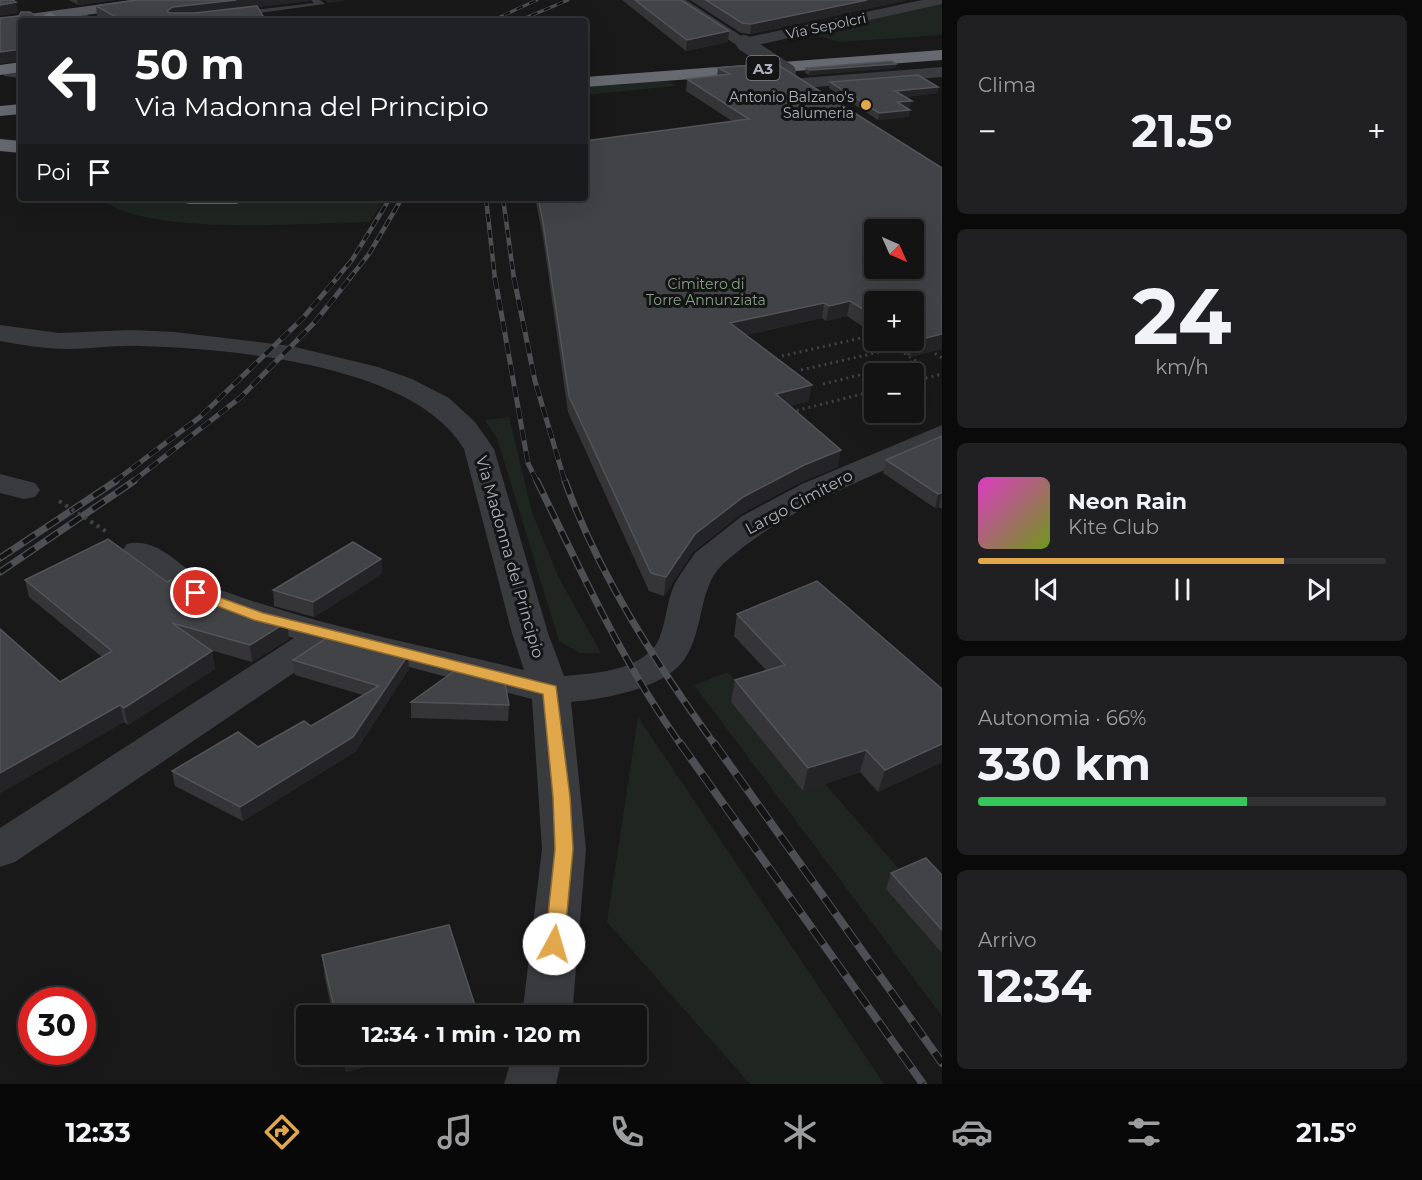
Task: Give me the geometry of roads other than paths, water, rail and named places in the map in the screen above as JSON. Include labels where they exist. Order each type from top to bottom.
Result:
[{"type":"highway","points":[[805,49],[939,48]]},
{"type":"highway","name":"A3","points":[[588,71],[939,48]]},
{"type":"highway","name":"A3","points":[[588,82],[939,48]]},
{"type":"highway","points":[[741,49],[782,50]]},
{"type":"highway","points":[[0,111],[18,109]]},
{"type":"highway","points":[[6,127],[18,143]]},
{"type":"main road","points":[[53,18],[84,16],[162,0]]},
{"type":"main road","points":[[0,23],[18,21]]},
{"type":"street","name":"Via Sepolcri","points":[[676,0],[741,49],[796,77],[830,101]]},
{"type":"street","name":"Via Sepolcri","points":[[741,49],[942,0]]},
{"type":"street","points":[[796,77],[942,72]]},
{"type":"street","name":"Via Madonna del Principio","points":[[0,333],[59,341],[139,338],[221,344],[309,358],[374,374],[434,401],[458,421],[471,435],[479,449],[530,633],[550,690]]},
{"type":"street","points":[[0,352],[59,341]]},
{"type":"street","name":"Largo Cimitero","points":[[550,690],[599,686],[646,672],[669,654],[676,639],[690,588],[707,560],[753,524],[813,491],[942,434]]},
{"type":"street","name":"Via Madonna del Principio","points":[[139,551],[196,593],[259,617],[550,690]]},
{"type":"street","points":[[0,850],[326,634]]},
{"type":"street","points":[[548,1005],[564,849],[550,690]]},
{"type":"street","points":[[530,1084],[535,1065]]},
{"type":"lane","points":[[229,15],[321,4],[315,0]]},
{"type":"railway","points":[[498,18],[537,0]]},
{"type":"railway","points":[[525,18],[568,0]]},
{"type":"railway","points":[[336,279],[352,260],[388,201]]},
{"type":"railway","points":[[349,279],[369,254],[400,201]]},
{"type":"railway","points":[[486,201],[495,279]]},
{"type":"railway","points":[[503,201],[514,279]]},
{"type":"railway","points":[[114,482],[200,417],[302,319],[337,278]]},
{"type":"railway","points":[[132,482],[241,397],[315,322],[350,278]]},
{"type":"railway","points":[[495,278],[528,463],[537,482]]},
{"type":"railway","points":[[514,278],[535,381],[565,482]]},
{"type":"railway","points":[[0,558],[116,481]]},
{"type":"railway","points":[[0,572],[134,481]]},
{"type":"railway","points":[[537,481],[621,649],[681,745]]},
{"type":"railway","points":[[565,481],[594,551],[612,585],[671,683],[715,745]]},
{"type":"railway","points":[[680,743],[923,1084]]},
{"type":"railway","points":[[714,743],[942,1063]]},
{"type":"place","name":"Antonio Balzano's Salumeria","points":[[866,105]]},
{"type":"park label","name":"Cimitero di Torre Annunziata","points":[[706,292]]}]
